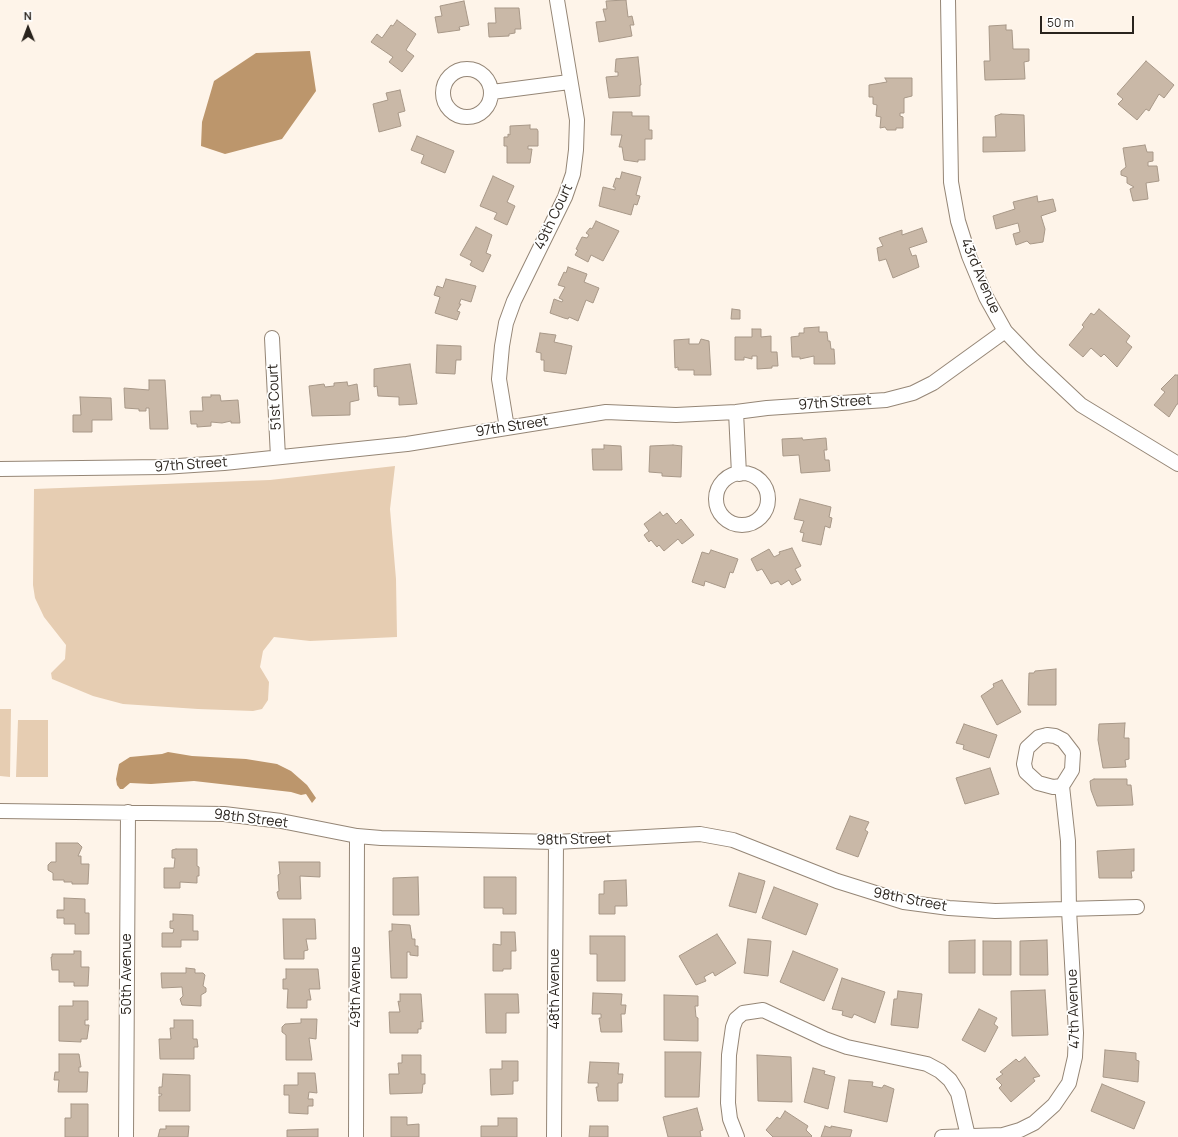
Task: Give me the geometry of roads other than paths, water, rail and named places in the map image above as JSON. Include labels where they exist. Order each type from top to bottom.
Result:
[{"type":"street","name":"49th Court","points":[[507,428],[499,379],[506,323],[514,301],[555,217],[573,174],[576,150],[577,120],[569,82],[557,0]]},
{"type":"street","name":"43rd Avenue","points":[[948,0],[952,182],[958,221],[986,297],[1005,331],[1032,359],[1081,405],[1178,464]]},
{"type":"street","points":[[492,92],[569,82]]},
{"type":"street","name":"97th Street","points":[[0,469],[163,467],[224,463],[407,444],[606,412],[676,415],[736,412],[767,408],[886,400],[913,393],[933,383],[1005,331]]},
{"type":"street","name":"51st Court","points":[[272,338],[278,457]]},
{"type":"street","points":[[736,412],[739,474]]},
{"type":"street","name":"47th Avenue","points":[[942,1137],[1003,1134],[1020,1130],[1034,1123],[1054,1105],[1069,1083],[1075,1057],[1076,1033],[1069,910],[1068,841],[1062,786]]},
{"type":"street","name":"98th Street","points":[[0,811],[224,814],[281,821],[357,836],[381,838],[556,842],[700,834],[733,840],[837,881],[904,902],[971,910],[1069,910],[1137,907]]},
{"type":"street","name":"50th Avenue","points":[[126,1137],[128,812]]},
{"type":"street","name":"49th Avenue","points":[[356,1137],[357,836]]},
{"type":"street","name":"48th Avenue","points":[[554,1137],[556,842]]},
{"type":"street","points":[[737,1137],[730,1119],[728,1103],[729,1055],[733,1027],[736,1019],[743,1013],[763,1010],[813,1034],[847,1047],[927,1064],[940,1071],[950,1080],[958,1093],[968,1136]]}]
